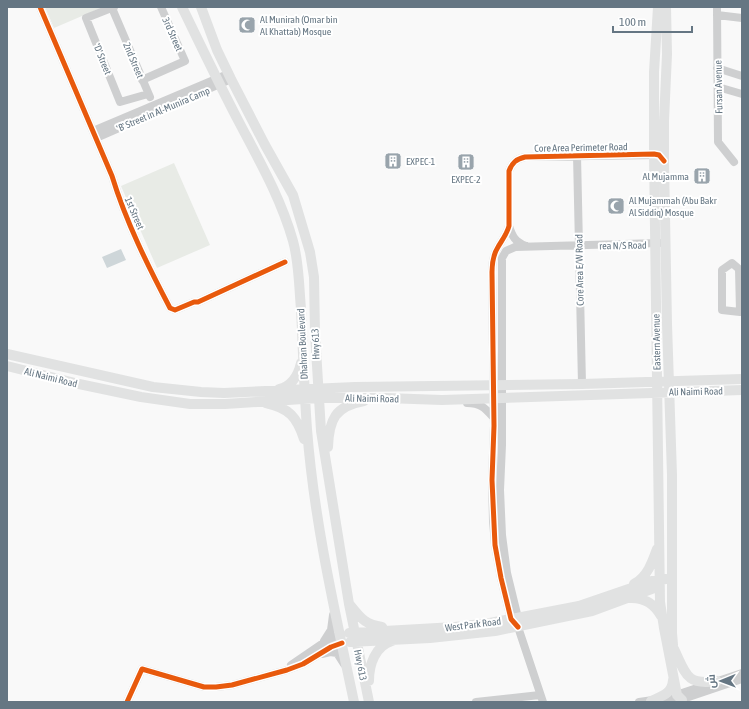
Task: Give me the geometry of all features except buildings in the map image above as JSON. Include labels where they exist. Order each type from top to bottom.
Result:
[{"type":"main road","name":"Dhahran Boulevard","points":[[182,7],[218,82],[270,181],[282,209],[293,242],[300,296],[309,456],[319,526],[354,702]]},
{"type":"main road","name":"Hwy 613","points":[[200,7],[229,76],[293,195],[310,252],[314,277],[316,366],[321,430],[349,604],[368,700]]},
{"type":"main road","name":"Eastern Avenue","points":[[658,7],[654,72],[654,154],[660,583],[662,619],[673,676],[679,698]]},
{"type":"main road","name":"Eastern Avenue","points":[[666,7],[667,54],[664,161],[672,475],[672,633],[679,698]]},
{"type":"main road","name":"Ali Naimi Road","points":[[7,354],[153,387],[224,393],[271,391],[305,394]]},
{"type":"main road","points":[[271,391],[285,387],[293,381],[300,371],[303,354]]},
{"type":"main road","name":"Ali Naimi Road","points":[[7,366],[79,384],[168,401],[209,404],[256,401],[355,387],[582,384],[742,390]]},
{"type":"main road","points":[[316,366],[327,381],[355,387]]},
{"type":"main road","name":"Ali Naimi Road","points":[[669,387],[742,379]]},
{"type":"main road","name":"Ali Naimi Road","points":[[318,393],[442,400],[498,398],[657,387]]},
{"type":"main road","points":[[328,471],[329,428],[336,415],[348,406],[356,403],[386,398]]},
{"type":"main road","points":[[256,401],[283,408],[295,418],[302,430],[309,456]]},
{"type":"main road","points":[[622,595],[648,572],[657,549],[660,533]]},
{"type":"main road","name":"West Park Road","points":[[341,639],[401,630],[470,626],[585,612],[622,595],[660,583],[672,582]]},
{"type":"main road","points":[[622,595],[643,599],[653,605],[662,619]]},
{"type":"main road","points":[[349,604],[366,623],[401,630]]},
{"type":"main road","name":"West Park Road","points":[[356,637],[394,640],[457,636],[516,621]]},
{"type":"main road","points":[[368,700],[370,665],[381,646],[394,640]]},
{"type":"main road","name":"Eastern Avenue","points":[[674,649],[687,675],[693,681],[705,683],[717,681]]},
{"type":"main road","points":[[651,701],[665,695],[670,690],[673,683],[673,676]]},
{"type":"street","name":"1st Street","points":[[40,7],[112,176],[120,203],[170,308],[175,310],[194,302],[198,302],[285,262]]},
{"type":"street","name":"2nd Street","points":[[113,7],[155,109]]},
{"type":"street","name":"'D' Street","points":[[113,7],[86,18],[120,102],[148,94]]},
{"type":"street","name":"3rd Street","points":[[142,80],[185,61],[161,7]]},
{"type":"street","points":[[717,11],[742,18]]},
{"type":"street","name":"Fursan Avenue","points":[[717,11],[718,142],[734,162]]},
{"type":"street","points":[[717,68],[742,76]]},
{"type":"street","name":"'B' Street in Al-Munira Camp","points":[[94,135],[229,76]]},
{"type":"street","points":[[718,87],[742,94]]},
{"type":"street","name":"Core Area Perimeter Road","points":[[509,226],[508,177],[513,163],[519,158],[654,154]]},
{"type":"street","points":[[654,154],[659,155],[664,161]]},
{"type":"street","name":"Core Area E/W Road","points":[[577,156],[582,384]]},
{"type":"street","points":[[509,226],[514,238],[522,245],[528,246]]},
{"type":"street","points":[[509,226],[507,233],[498,247],[492,264],[498,398],[502,445],[500,490],[502,535],[516,621]]},
{"type":"street","name":"rea N/S Road","points":[[498,385],[502,258],[510,248],[528,246],[655,244],[661,243],[665,236]]},
{"type":"street","points":[[732,263],[739,268],[741,312],[722,310],[722,270],[732,263]]},
{"type":"street","points":[[476,702],[541,698],[501,578],[495,546],[492,480],[494,418],[498,398]]},
{"type":"street","points":[[442,400],[455,404],[475,403],[485,408],[494,418]]},
{"type":"street","points":[[323,643],[331,630],[334,602]]},
{"type":"street","points":[[278,672],[299,660],[329,639],[341,639]]},
{"type":"street","points":[[127,702],[142,669],[204,687],[232,685],[303,664],[341,639]]},
{"type":"street","points":[[314,657],[326,652],[337,653],[348,670]]},
{"type":"street","points":[[679,698],[717,681],[742,673]]},
{"type":"street","points":[[639,702],[679,698],[742,679]]},
{"type":"shaded area","points":[[45,7],[103,7],[54,28]]},
{"type":"shaded area","points":[[174,163],[210,245],[157,268],[121,186]]},
{"type":"shaded area","points":[[121,249],[126,260],[107,268],[102,257]]},
{"type":"cycle path","points":[[40,7],[112,176],[131,227],[170,308],[175,310],[194,302],[198,302],[285,262]]},
{"type":"cycle path","points":[[518,627],[511,619],[495,545],[492,480],[494,426],[492,269],[495,253],[509,226],[509,171],[515,162],[525,157],[654,154],[659,155],[664,161]]},
{"type":"cycle path","points":[[127,702],[142,669],[204,687],[232,685],[287,670],[303,664],[331,647],[342,643]]},
{"type":"place","name":"Al Munirah (Omar bin Al Khattab) Mosque","points":[[247,25]]},
{"type":"place","name":"EXPEC-1","points":[[393,161]]},
{"type":"place","name":"EXPEC-2","points":[[466,162]]},
{"type":"place","name":"Al Mujamma","points":[[702,176]]},
{"type":"place","name":"Al Mujammah (Abu Bakr Al Siddiq) Mosque","points":[[616,206]]}]
